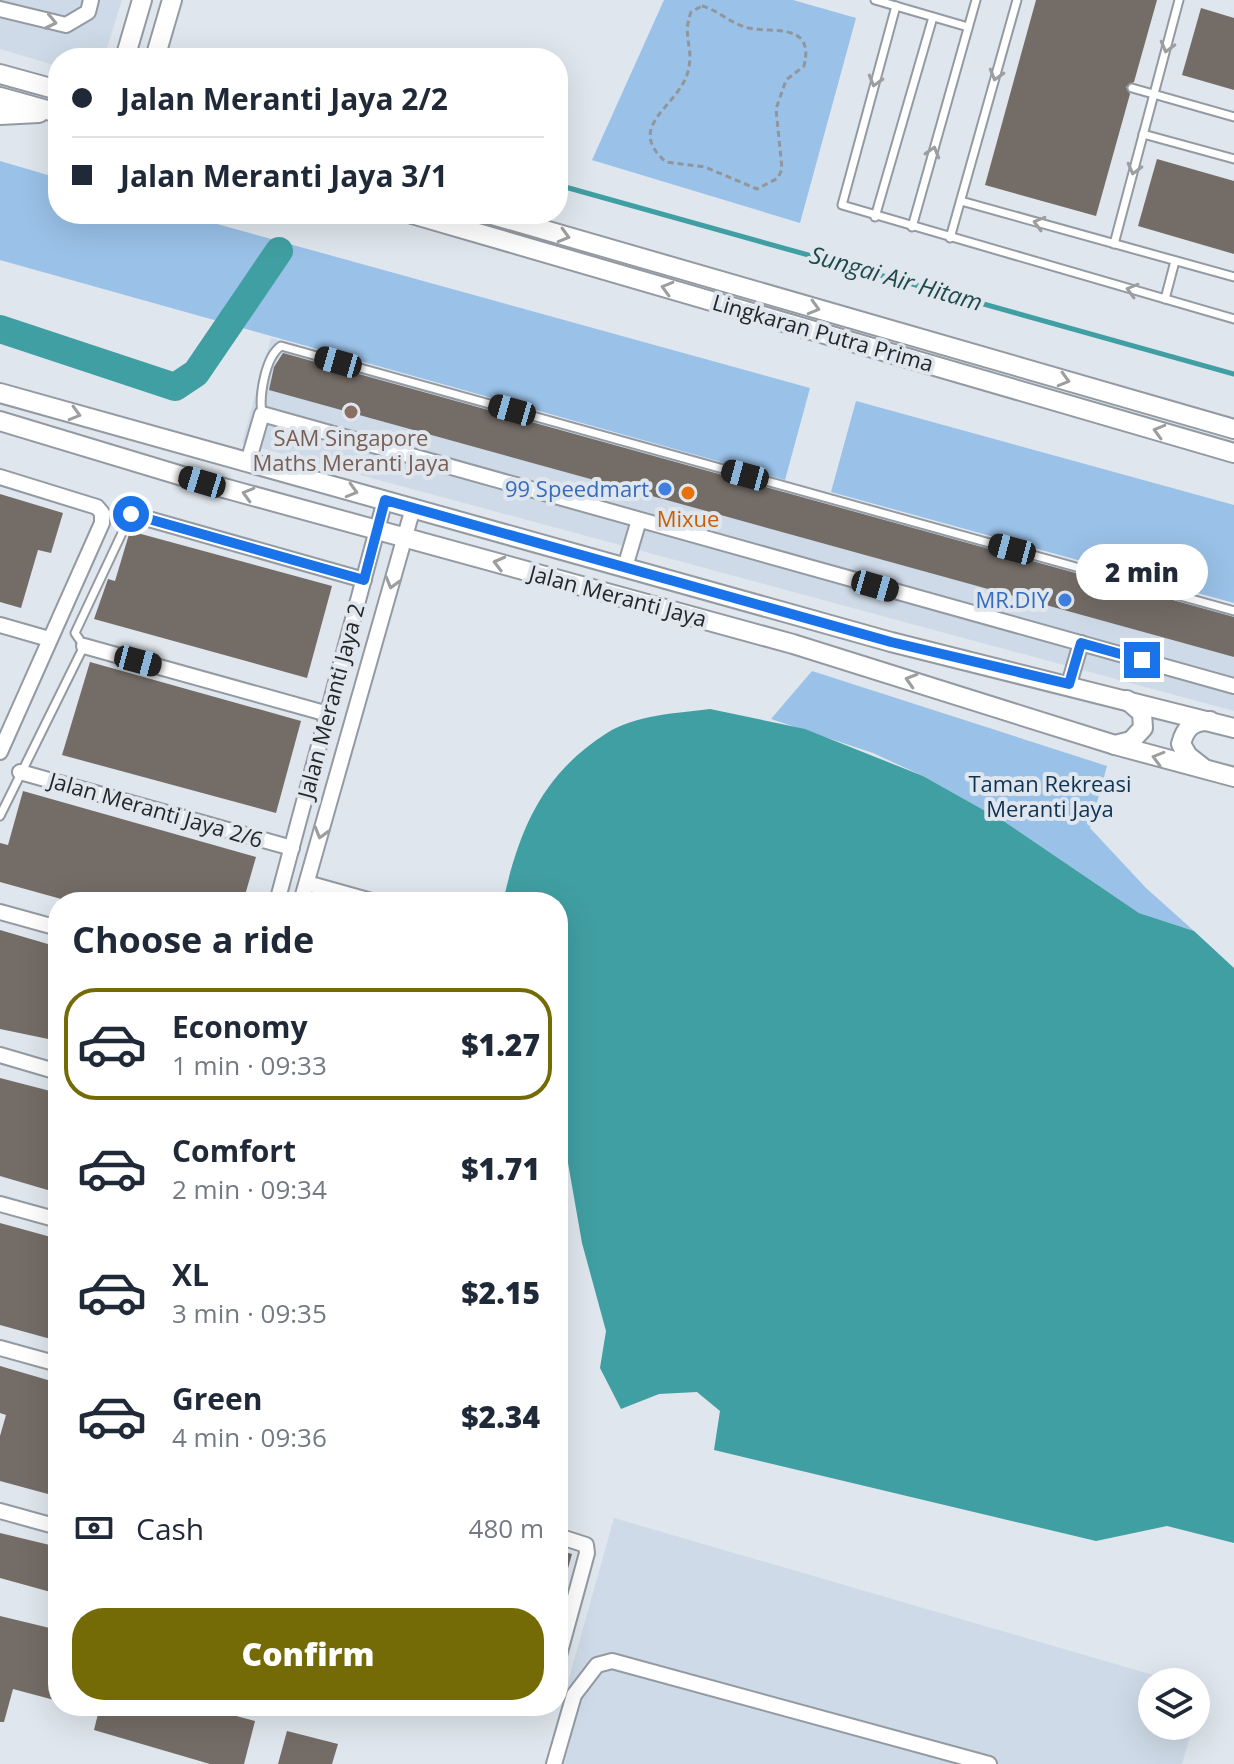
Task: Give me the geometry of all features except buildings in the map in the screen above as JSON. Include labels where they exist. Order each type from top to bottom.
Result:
[{"type":"street","points":[[0,9],[66,25],[83,16],[91,0]]},
{"type":"street","points":[[126,48],[142,0]]},
{"type":"street","points":[[159,48],[172,0]]},
{"type":"street","points":[[0,74],[48,87]]},
{"type":"street","points":[[0,97],[48,110]]},
{"type":"street","points":[[0,115],[48,113]]},
{"type":"street","name":"Lingkaran Putra Prima","points":[[446,224],[1234,453]]},
{"type":"street","name":"Lingkaran Putra Prima","points":[[524,224],[1234,429]]},
{"type":"street","name":"Jalan Meranti Jaya","points":[[0,393],[891,642],[1069,684],[1234,728]]},
{"type":"street","points":[[248,462],[262,414],[1234,686]]},
{"type":"street","name":"Jalan Meranti Jaya","points":[[0,421],[405,538],[793,644],[1115,745],[1234,777]]},
{"type":"street","points":[[0,477],[97,507],[102,513],[102,523],[0,752]]},
{"type":"street","name":"Jalan Meranti Jaya 2","points":[[280,892],[385,500]]},
{"type":"street","name":"Jalan Meranti Jaya 2","points":[[304,892],[413,508]]},
{"type":"street","points":[[131,514],[364,580]]},
{"type":"street","points":[[625,567],[639,520]]},
{"type":"street","points":[[0,625],[49,639]]},
{"type":"street","points":[[1069,684],[1081,643]]},
{"type":"street","points":[[84,646],[328,714]]},
{"type":"street","points":[[343,659],[368,667]]},
{"type":"street","points":[[1115,745],[1131,741],[1143,728],[1145,720],[1139,708],[1125,699]]},
{"type":"street","points":[[1208,771],[1188,756],[1181,744],[1184,732],[1191,725],[1200,720],[1215,722]]},
{"type":"street","name":"Jalan Meranti Jaya 2/6","points":[[20,772],[292,848]]},
{"type":"street","points":[[307,883],[339,892]]},
{"type":"street","points":[[0,912],[48,925]]},
{"type":"street","points":[[0,1055],[48,1069]]},
{"type":"street","points":[[0,1204],[48,1217]]},
{"type":"street","points":[[0,1348],[48,1361]]},
{"type":"street","points":[[0,1511],[48,1524]]},
{"type":"street","points":[[568,1539],[586,1545],[587,1553],[568,1622]]},
{"type":"street","points":[[568,1716],[574,1695],[597,1665],[612,1661],[989,1764]]},
{"type":"street","points":[[554,1764],[568,1716]]},
{"type":"lane","points":[[875,0],[968,27]]},
{"type":"lane","points":[[912,227],[976,0]]},
{"type":"lane","points":[[950,238],[1017,0]]},
{"type":"lane","points":[[1114,244],[1179,0]]},
{"type":"lane","points":[[896,6],[842,200],[847,209],[1234,319]]},
{"type":"lane","points":[[875,217],[933,17]]},
{"type":"lane","points":[[1132,88],[1234,117]]},
{"type":"lane","points":[[1143,134],[1234,159]]},
{"type":"lane","points":[[961,201],[1234,277]]},
{"type":"lane","points":[[1165,299],[1175,261]]},
{"type":"lane","points":[[262,414],[260,399],[266,375],[274,351],[281,346],[1234,611]]},
{"type":"lane","points":[[0,816],[84,646],[75,633],[131,514]]},
{"type":"path","points":[[702,6],[703,0]]},
{"type":"path","points":[[702,6],[744,27],[787,30],[796,35],[806,51],[804,66],[786,80],[776,109],[782,169],[778,178],[757,189],[705,167],[666,162],[651,143],[651,123],[682,88],[690,65],[685,30],[691,12],[702,6]]},
{"type":"shaded area","points":[[0,0],[122,0],[107,48],[48,48],[48,63],[0,49]]},
{"type":"shaded area","points":[[271,338],[1234,607],[1234,711],[242,443]]},
{"type":"shaded area","points":[[710,709],[805,729],[923,776],[1005,822],[1139,913],[1194,931],[1234,968],[1234,1543],[1167,1526],[1096,1541],[714,1450],[720,1411],[697,1392],[659,1394],[621,1409],[600,1368],[606,1331],[582,1243],[568,1163],[568,892],[505,892],[526,828],[550,786],[566,767],[607,733],[630,722]]},
{"type":"shaded area","points":[[614,1518],[1138,1671],[1138,1740],[1189,1740],[1182,1764],[545,1764],[558,1716],[568,1716],[568,1682]]},
{"type":"green space","points":[[664,0],[793,0],[856,18],[800,223],[592,160]]},
{"type":"green space","points":[[0,161],[48,175],[48,224],[217,224],[810,388],[785,480],[0,260]]},
{"type":"green space","points":[[856,401],[1234,505],[1234,603],[831,492]]},
{"type":"green space","name":"Taman Rekreasi Meranti Jaya","points":[[812,671],[1107,766],[1090,828],[1146,888],[1194,931],[1139,913],[1005,822],[923,776],[873,753],[771,719]]},
{"type":"waterway","name":"Sungai Air Hitam","points":[[568,188],[1234,374]]},
{"type":"waterway","name":"Sungai Air Hitam","points":[[0,329],[175,387],[196,373],[279,251]]},
{"type":"place","name":"SAM Singapore Maths Meranti Jaya","points":[[351,412]]},
{"type":"place","name":"99 Speedmart","points":[[665,489]]},
{"type":"place","name":"Mixue","points":[[688,493]]},
{"type":"place","name":"MR.DIY","points":[[1065,600]]},
{"type":"route","points":[[131,514],[364,580],[385,500],[891,642],[1069,684],[1081,643],[1142,660]]}]
